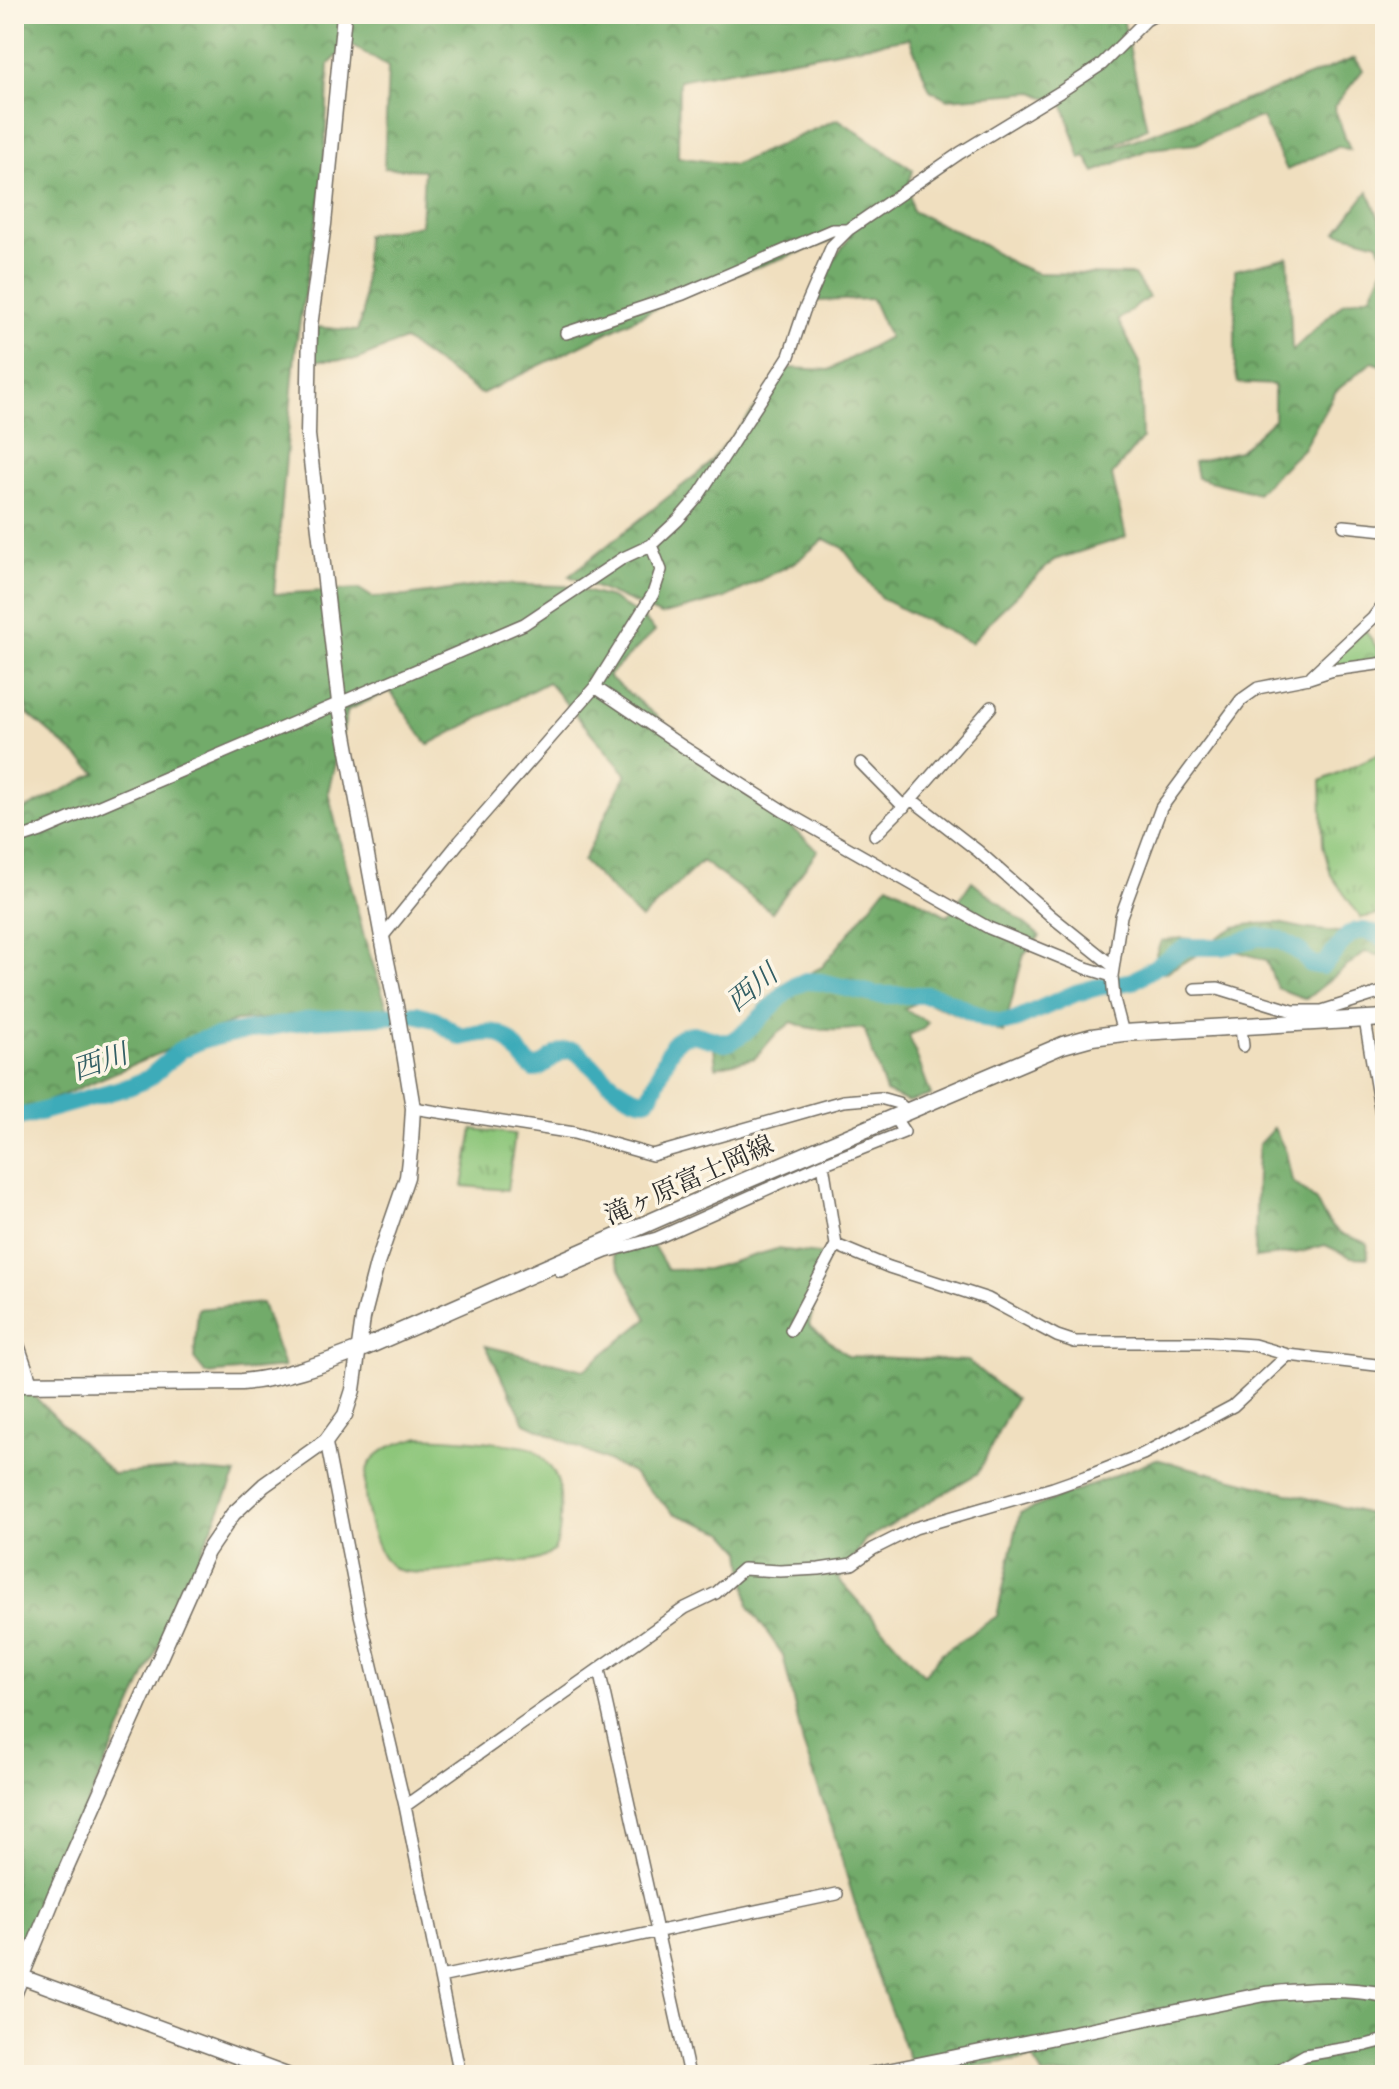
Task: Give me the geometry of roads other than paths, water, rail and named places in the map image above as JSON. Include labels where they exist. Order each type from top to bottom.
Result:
[{"type":"main road","name":"滝ヶ原富士岡線","points":[[14,1384],[242,1382],[310,1369],[1063,1045],[1123,1033],[1241,1027],[1323,1016],[1365,1020],[1385,1018]]},
{"type":"street","points":[[14,1995],[18,1976],[207,1552],[233,1514],[264,1485],[326,1441],[345,1415],[353,1390],[363,1318],[377,1264],[407,1177],[413,1108],[339,702],[308,435],[310,326],[324,224],[344,14]]},
{"type":"street","points":[[14,840],[524,624],[623,558],[651,545],[697,498],[789,356],[804,311],[832,246],[848,230],[960,153],[1101,65],[1148,16]]},
{"type":"street","points":[[566,333],[683,294],[832,230],[848,230]]},
{"type":"street","points":[[1344,526],[1385,530]]},
{"type":"street","points":[[382,937],[460,841],[595,687],[653,594],[661,570],[651,545]]},
{"type":"street","points":[[1309,678],[1373,618],[1385,602]]},
{"type":"street","points":[[1123,1033],[1112,971],[1121,916],[1161,808],[1241,700],[1258,688],[1333,670],[1385,663]]},
{"type":"street","points":[[595,687],[785,812],[975,921],[1043,951],[1112,971]]},
{"type":"street","points":[[875,835],[908,803],[991,707]]},
{"type":"street","points":[[861,763],[908,803],[978,851],[1112,971]]},
{"type":"street","points":[[1195,989],[1218,988],[1293,1011],[1323,1016],[1385,991]]},
{"type":"street","points":[[1365,1020],[1385,1138]]},
{"type":"street","points":[[1241,1027],[1243,1046]]},
{"type":"street","points":[[413,1108],[574,1133],[652,1155],[843,1101],[880,1098],[898,1103],[904,1132],[823,1164],[657,1238],[606,1252],[560,1271]]},
{"type":"street","points":[[791,1330],[836,1245],[823,1164]]},
{"type":"street","points":[[836,1245],[889,1267],[988,1299],[1057,1336],[1075,1342],[1254,1345],[1288,1355],[1385,1366]]},
{"type":"street","points":[[14,1339],[32,1384]]},
{"type":"street","points":[[405,1806],[685,1608],[716,1593],[743,1569],[780,1571],[852,1564],[873,1549],[915,1528],[1090,1475],[1143,1454],[1233,1406],[1288,1355]]},
{"type":"street","points":[[326,1441],[360,1615],[405,1806],[460,2075]]},
{"type":"street","points":[[599,1670],[689,2075]]},
{"type":"street","points":[[440,1977],[837,1894]]},
{"type":"street","points":[[18,1976],[287,2075]]},
{"type":"street","points":[[868,2075],[1265,1994],[1323,1989],[1385,1995]]},
{"type":"street","points":[[1273,2075],[1305,2055],[1385,2040]]},
{"type":"waterway","name":"西川","points":[[14,1117],[131,1086],[149,1078],[182,1049],[202,1040],[311,1020],[416,1014],[434,1019],[461,1037],[487,1032],[501,1035],[534,1069],[559,1053],[577,1052],[618,1089],[646,1100],[675,1042],[693,1034],[725,1043],[732,1041],[749,1029],[784,994],[806,981],[877,995],[939,997],[984,1018],[1010,1022],[1076,993],[1133,981],[1187,947],[1222,947],[1259,937],[1280,940],[1300,952],[1311,964],[1322,966],[1354,932],[1372,933],[1385,939]]}]
